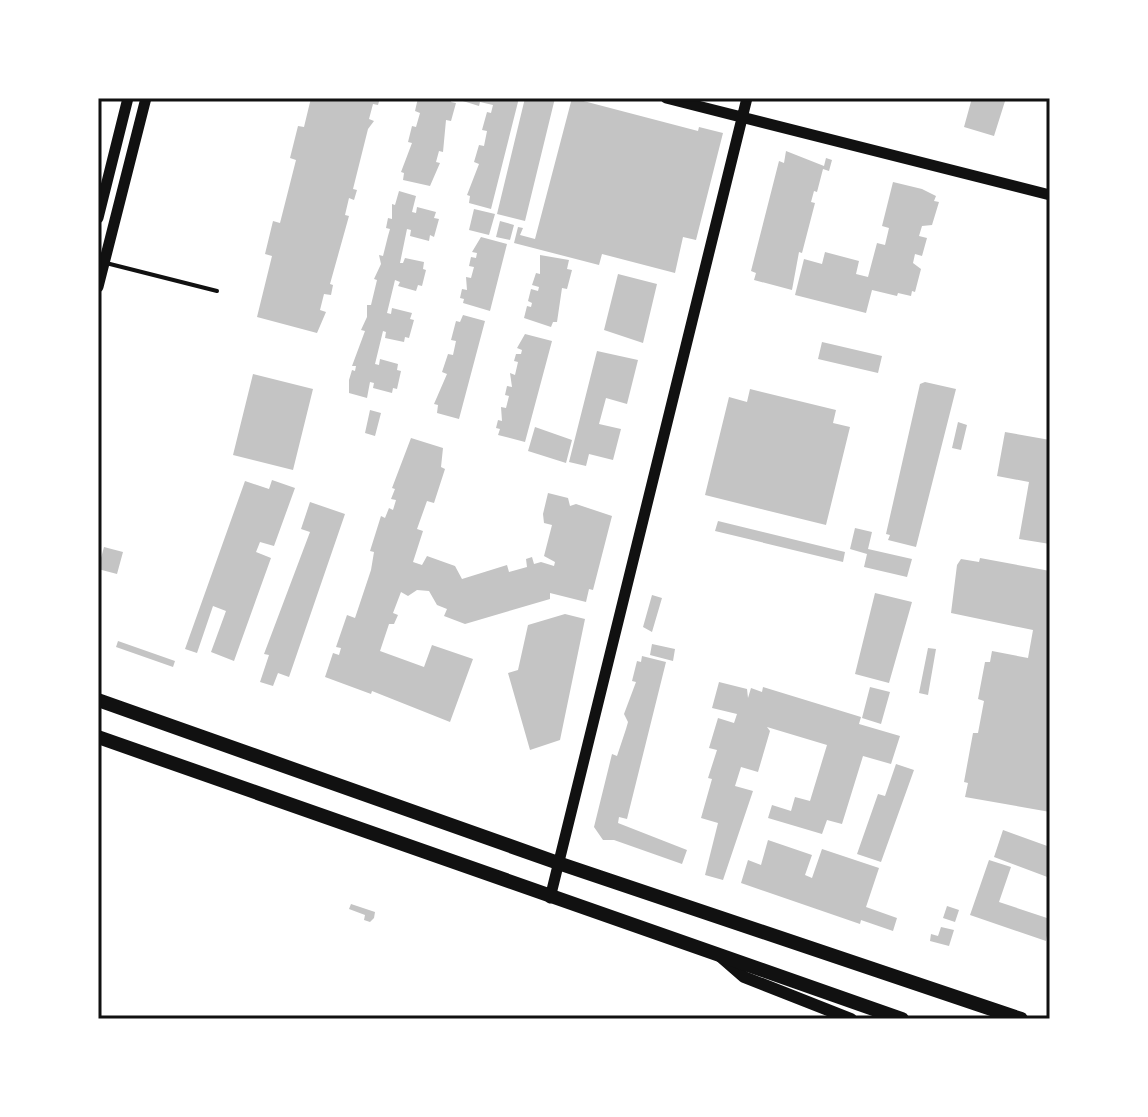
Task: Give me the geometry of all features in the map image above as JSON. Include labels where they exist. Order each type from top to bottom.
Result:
[{"type":"main road","points":[[98,700],[561,864],[1021,1019]]},
{"type":"main road","points":[[98,737],[902,1019]]},
{"type":"main road","points":[[721,957],[744,977],[851,1019]]},
{"type":"street","points":[[98,218],[128,98]]},
{"type":"street","points":[[98,287],[146,98]]},
{"type":"street","points":[[666,98],[1050,195]]},
{"type":"street","points":[[550,898],[561,864],[747,98]]},
{"type":"lane","points":[[104,263],[217,291]]},
{"type":"building","points":[[311,98],[380,98],[378,105],[373,104],[369,119],[374,121],[368,129],[353,189],[357,190],[354,200],[349,198],[345,215],[349,216],[330,284],[333,285],[331,295],[324,294],[320,310],[326,312],[317,333],[257,317],[272,256],[265,254],[273,221],[280,223],[296,160],[290,158],[298,126],[304,127]]},
{"type":"building","points":[[418,98],[452,98],[451,102],[456,103],[451,121],[446,120],[443,152],[439,151],[436,162],[440,163],[430,186],[403,180],[404,173],[401,172],[412,143],[408,142],[412,126],[416,127],[420,113],[415,111]]},
{"type":"building","points":[[453,98],[519,98],[491,209],[469,203],[470,196],[467,195],[479,164],[474,162],[479,145],[484,146],[487,131],[482,130],[487,112],[491,113],[493,105],[480,102],[479,106]]},
{"type":"building","points":[[525,98],[555,98],[525,221],[497,214]]},
{"type":"building","points":[[572,98],[698,131],[699,127],[723,133],[696,240],[683,237],[675,273],[602,254],[599,265],[514,243],[518,227],[523,228],[520,235],[535,239]]},
{"type":"building","points":[[972,98],[1006,98],[994,136],[964,127]]},
{"type":"building","points":[[786,151],[824,166],[826,158],[832,160],[829,171],[823,169],[817,192],[814,191],[811,202],[815,203],[802,253],[799,252],[792,290],[754,280],[756,273],[751,271],[779,161],[784,163]]},
{"type":"building","points":[[893,182],[922,189],[936,196],[934,201],[939,202],[932,225],[922,226],[919,236],[927,238],[922,256],[915,254],[913,263],[921,269],[915,292],[912,291],[911,296],[898,293],[897,296],[872,290],[866,313],[795,295],[804,259],[822,264],[825,252],[859,261],[856,274],[868,277],[877,243],[885,245],[889,228],[882,226]]},
{"type":"building","points":[[399,191],[416,196],[412,212],[416,213],[417,207],[436,212],[434,218],[439,219],[434,237],[430,235],[429,241],[410,236],[411,230],[407,229],[400,263],[405,258],[424,262],[423,269],[426,270],[422,286],[418,285],[416,291],[398,286],[400,282],[395,280],[387,313],[391,314],[392,308],[412,313],[410,319],[414,320],[409,338],[405,337],[404,342],[385,338],[386,332],[383,331],[375,364],[379,365],[380,359],[398,364],[397,370],[401,371],[397,389],[393,388],[392,393],[373,388],[374,383],[370,382],[367,398],[349,393],[349,380],[352,370],[355,371],[356,366],[352,366],[365,331],[361,330],[381,264],[379,255],[383,256],[390,229],[386,228],[388,218],[392,219],[392,204],[395,205]]},
{"type":"building","points":[[474,209],[495,214],[489,235],[469,230]]},
{"type":"building","points":[[500,221],[514,225],[510,240],[496,237]]},
{"type":"building","points":[[481,237],[507,244],[490,311],[463,303],[464,299],[460,298],[462,289],[467,290],[466,277],[471,278],[474,267],[469,266],[471,257],[476,258],[477,253],[472,252]]},
{"type":"building","points":[[540,255],[569,260],[567,269],[572,270],[567,289],[562,288],[557,322],[553,322],[551,327],[524,318],[527,306],[531,307],[532,303],[528,301],[531,289],[538,291],[539,287],[532,285],[536,273],[540,274]]},
{"type":"building","points":[[618,274],[657,284],[643,343],[604,330]]},
{"type":"building","points":[[463,315],[485,321],[459,419],[437,413],[438,405],[434,404],[447,374],[442,372],[448,354],[453,355],[456,341],[451,340],[456,321],[460,322]]},
{"type":"building","points":[[525,334],[552,341],[525,442],[498,435],[500,429],[496,428],[498,420],[502,421],[501,407],[506,408],[509,396],[505,395],[507,386],[512,387],[510,373],[515,375],[518,362],[514,361],[516,354],[521,354],[522,350],[517,348]]},
{"type":"building","points":[[822,342],[882,356],[878,373],[818,359]]},
{"type":"building","points":[[597,351],[638,360],[627,404],[606,398],[599,424],[621,429],[613,460],[589,454],[586,466],[569,462]]},
{"type":"building","points":[[253,374],[313,389],[293,470],[233,455]]},
{"type":"building","points":[[925,382],[956,389],[916,547],[888,540],[890,535],[886,534],[920,384]]},
{"type":"building","points":[[750,389],[836,410],[833,423],[850,427],[826,525],[705,495],[729,397],[747,402]]},
{"type":"building","points":[[370,410],[381,413],[375,436],[365,433]]},
{"type":"building","points":[[958,422],[967,425],[961,450],[952,448]]},
{"type":"building","points":[[535,427],[572,440],[566,463],[528,451]]},
{"type":"building","points":[[1005,432],[1050,440],[1050,544],[1019,539],[1029,482],[997,476]]},
{"type":"building","points":[[411,438],[443,448],[441,467],[445,469],[434,503],[427,501],[417,529],[423,531],[413,562],[422,565],[427,556],[455,566],[462,579],[507,565],[509,572],[527,567],[526,559],[532,557],[534,564],[541,562],[554,566],[555,562],[544,556],[552,525],[544,523],[548,493],[568,498],[570,506],[576,504],[612,516],[593,590],[589,589],[586,602],[550,593],[550,599],[465,624],[444,616],[447,609],[437,605],[429,591],[417,590],[408,596],[401,592],[393,613],[398,615],[394,624],[389,624],[380,651],[424,667],[432,645],[473,659],[450,722],[372,691],[371,694],[325,677],[333,653],[339,655],[341,648],[336,647],[347,615],[355,618],[371,570],[374,552],[370,551],[381,516],[385,518],[389,508],[393,510],[396,500],[391,499],[395,489],[392,488]]},
{"type":"building","points":[[272,480],[295,488],[274,546],[260,542],[256,552],[271,558],[234,661],[211,652],[226,611],[213,606],[197,653],[185,649],[245,481],[269,489]]},
{"type":"building","points":[[310,502],[345,514],[289,677],[278,673],[273,686],[260,682],[269,655],[264,654],[310,532],[301,529]]},
{"type":"building","points":[[718,521],[845,552],[843,562],[715,531]]},
{"type":"building","points":[[855,528],[872,532],[868,549],[912,559],[907,577],[864,567],[867,554],[850,549]]},
{"type":"building","points":[[104,547],[123,552],[117,574],[98,569]]},
{"type":"building","points":[[980,558],[1050,571],[1050,812],[965,797],[968,783],[964,782],[973,733],[978,733],[984,701],[978,699],[985,662],[990,662],[992,651],[1028,658],[1033,630],[951,613],[957,565],[961,559],[979,562]]},
{"type":"building","points":[[875,593],[912,602],[889,683],[855,674]]},
{"type":"building","points":[[652,595],[662,598],[652,632],[643,627]]},
{"type":"building","points":[[565,614],[585,619],[560,740],[530,750],[508,673],[518,670],[528,625]]},
{"type":"building","points":[[118,641],[175,661],[173,667],[116,647]]},
{"type":"building","points":[[652,644],[675,649],[673,661],[650,655]]},
{"type":"building","points":[[928,648],[936,649],[928,695],[919,693]]},
{"type":"building","points":[[642,656],[666,662],[627,819],[619,817],[618,823],[687,850],[682,864],[614,840],[603,840],[594,827],[612,754],[617,756],[628,722],[624,714],[636,682],[632,681],[637,661],[641,662]]},
{"type":"building","points":[[719,682],[747,689],[748,698],[751,688],[762,692],[763,687],[861,717],[859,724],[900,736],[891,764],[863,756],[842,824],[827,820],[822,834],[768,818],[772,805],[791,811],[795,797],[810,801],[827,745],[767,727],[770,731],[758,772],[741,767],[735,786],[753,791],[723,880],[705,875],[718,823],[701,818],[717,750],[709,748],[718,718],[734,723],[737,714],[712,708]]},
{"type":"building","points":[[870,687],[890,692],[881,724],[862,718]]},
{"type":"building","points":[[896,764],[914,770],[881,862],[857,854],[878,794],[885,796]]},
{"type":"building","points":[[1003,830],[1050,847],[1050,878],[994,857]]},
{"type":"building","points":[[768,840],[812,855],[805,875],[812,878],[822,849],[879,868],[866,907],[897,918],[893,931],[861,920],[860,924],[741,883],[748,860],[761,865]]},
{"type":"building","points":[[989,860],[1011,867],[999,902],[1050,919],[1046,941],[970,915]]},
{"type":"building","points":[[351,904],[375,912],[374,918],[370,922],[364,920],[365,915],[349,909]]},
{"type":"building","points":[[947,906],[959,910],[955,922],[943,918]]},
{"type":"building","points":[[941,927],[954,930],[949,946],[930,941],[931,934],[938,936]]}]
